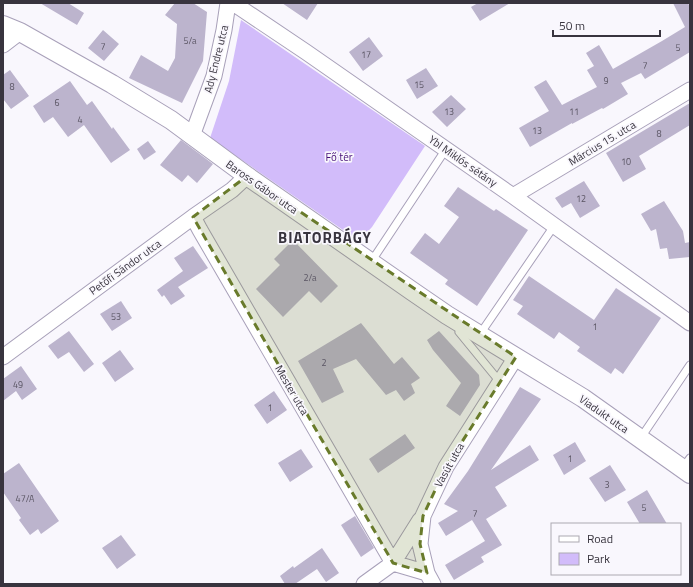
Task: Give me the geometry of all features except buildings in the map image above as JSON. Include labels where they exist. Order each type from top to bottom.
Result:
[{"type":"street","name":"Ady Endre utca","points":[[192,136],[214,76],[228,3]]},
{"type":"street","name":"Ybl Miklós sétány","points":[[233,3],[513,196],[690,323]]},
{"type":"street","name":"Baross Gábor utca","points":[[3,25],[20,32],[112,84],[170,120],[247,176],[371,262],[447,314],[516,357]]},
{"type":"street","points":[[3,45],[20,32]]},
{"type":"street","name":"Március 15. utca","points":[[513,196],[690,90]]},
{"type":"street","name":"Petőfi Sándor utca","points":[[3,357],[232,190],[247,176]]},
{"type":"street","name":"Mester utca","points":[[193,217],[393,563]]},
{"type":"street","name":"Vasút utca","points":[[430,579],[420,544],[423,516],[446,467],[516,357]]},
{"type":"street","name":"Viadukt utca","points":[[516,357],[583,398],[640,439],[687,467]]},
{"type":"street","points":[[364,584],[393,563],[423,516]]},
{"type":"street","points":[[393,563],[430,579]]},
{"type":"lane","points":[[371,262],[446,150]]},
{"type":"lane","points":[[500,382],[459,332],[473,330],[554,226]]},
{"type":"lane","points":[[640,439],[690,365]]},
{"type":"highlighted area","points":[[247,176],[516,357],[446,467],[423,516],[420,544],[427,573],[393,563],[193,217]]},
{"type":"green space","name":"Fő tér","points":[[241,20],[425,146],[372,227],[359,241],[210,138],[229,81]]},
{"type":"district","name":"BIATORBÁGY","points":[[325,237]]}]
